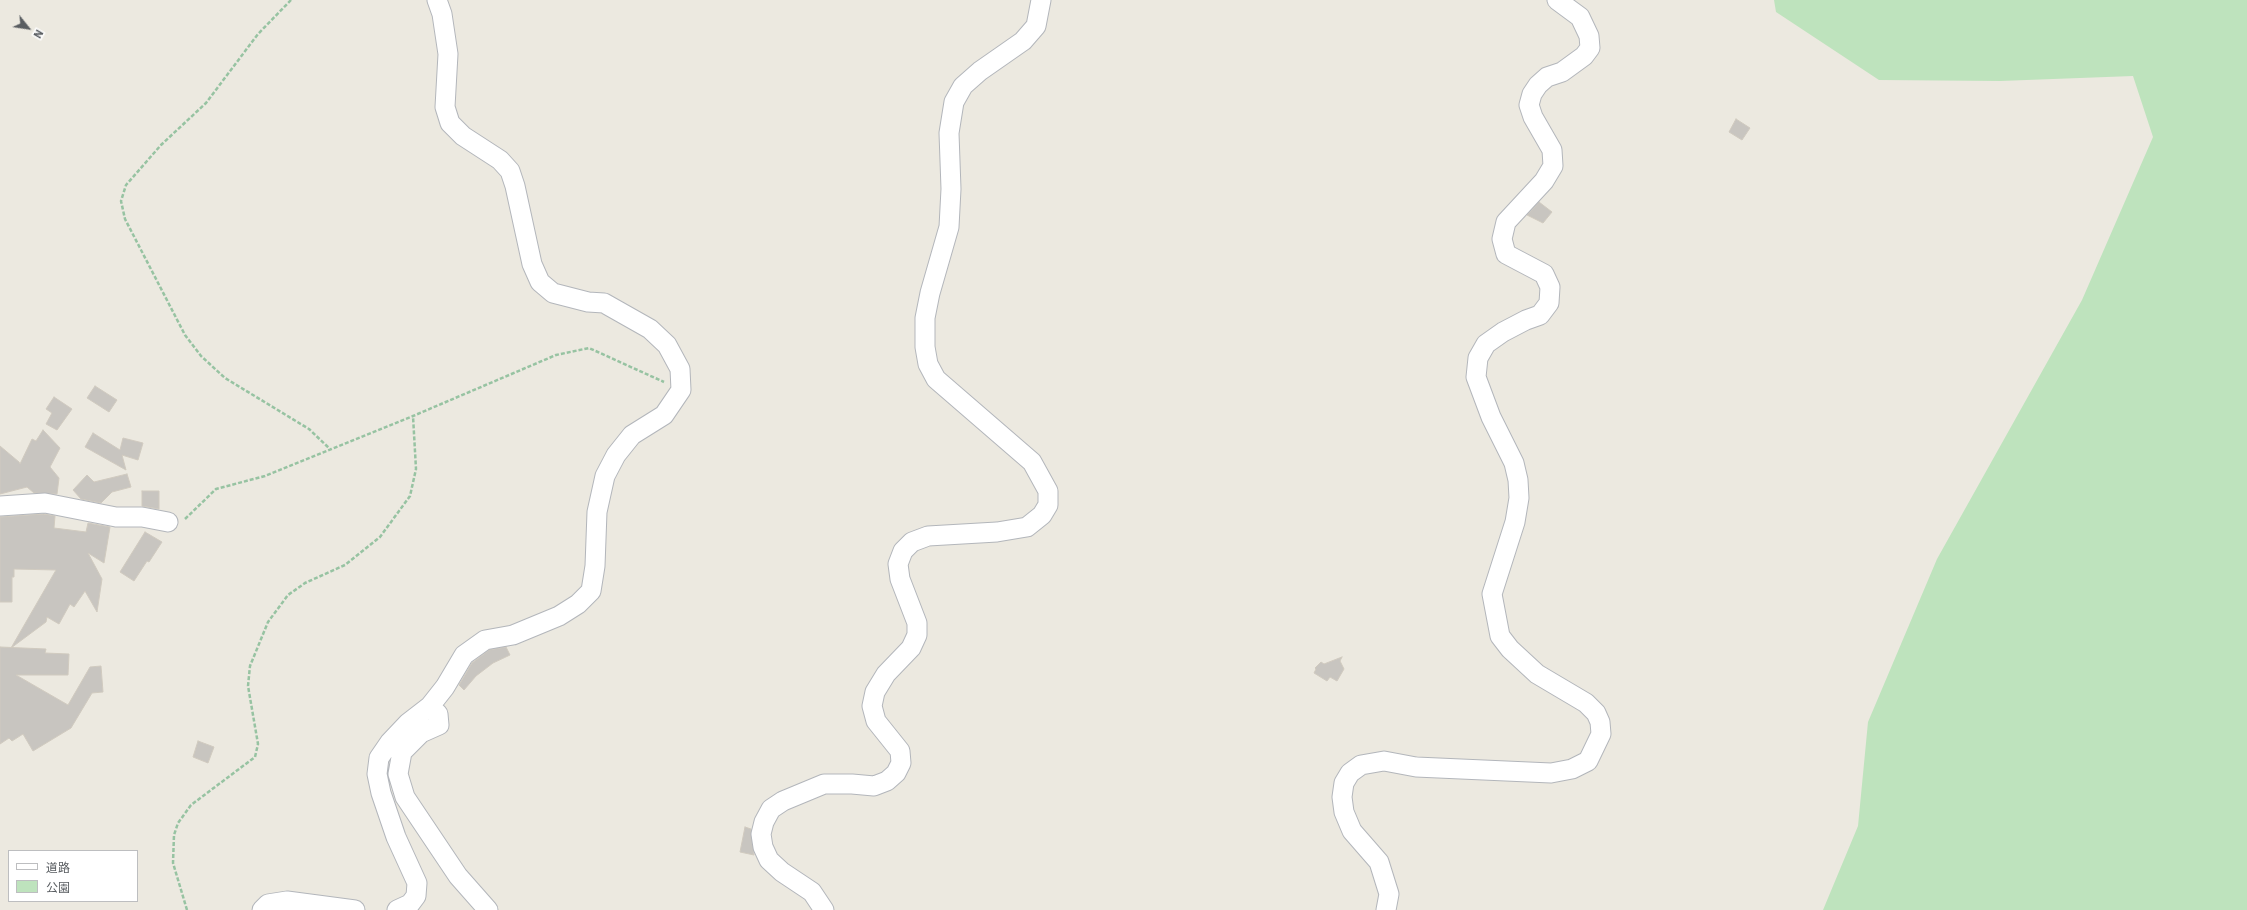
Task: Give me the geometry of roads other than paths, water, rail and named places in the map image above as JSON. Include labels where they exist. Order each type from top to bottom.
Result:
[{"type":"street","points":[[397,910],[410,904],[416,896],[417,883],[396,836],[381,793],[377,774],[379,758],[390,742],[408,723],[430,706],[445,687],[464,655],[486,640],[513,635],[559,616],[578,604],[591,591],[595,566],[597,512],[605,476],[616,455],[632,435],[664,415],[681,390],[680,369],[667,346],[650,329],[604,303],[588,302],[554,293],[540,282],[532,264],[515,186],[510,171],[500,160],[463,136],[450,122],[445,107],[448,54],[442,14],[437,0]]},
{"type":"street","points":[[824,910],[812,892],[782,872],[769,860],[763,847],[761,834],[764,822],[771,810],[783,800],[824,784],[874,786],[887,782],[896,773],[901,763],[900,751],[876,721],[872,706],[875,692],[886,674],[911,648],[917,635],[915,616],[900,579],[898,564],[903,551],[912,542],[928,536],[997,532],[1027,527],[1042,515],[1048,505],[1048,491],[1032,462],[936,380],[928,364],[925,347],[925,318],[930,293],[949,227],[951,189],[949,133],[954,102],[963,86],[1023,41],[1036,26],[1041,0]]},
{"type":"street","points":[[1386,910],[1389,894],[1379,862],[1352,831],[1344,812],[1342,796],[1344,783],[1350,773],[1361,765],[1384,761],[1416,766],[1551,773],[1572,769],[1588,761],[1601,734],[1600,722],[1596,713],[1586,702],[1537,674],[1510,649],[1500,636],[1492,594],[1514,522],[1519,498],[1518,480],[1514,463],[1491,417],[1476,377],[1478,358],[1486,344],[1514,326],[1540,315],[1549,303],[1550,287],[1544,274],[1506,254],[1502,239],[1506,222],[1544,181],[1553,166],[1552,150],[1533,118],[1529,105],[1532,94],[1538,85],[1547,77],[1562,72],[1584,56],[1590,48],[1589,36],[1580,17],[1556,0]]},
{"type":"street","points":[[0,506],[44,503],[116,517],[142,517],[168,522]]},
{"type":"street","points":[[430,706],[438,714],[439,724],[421,733],[402,752],[398,774],[404,797],[458,876],[488,910]]},
{"type":"street","points":[[262,910],[268,904],[287,901],[355,910]]}]
